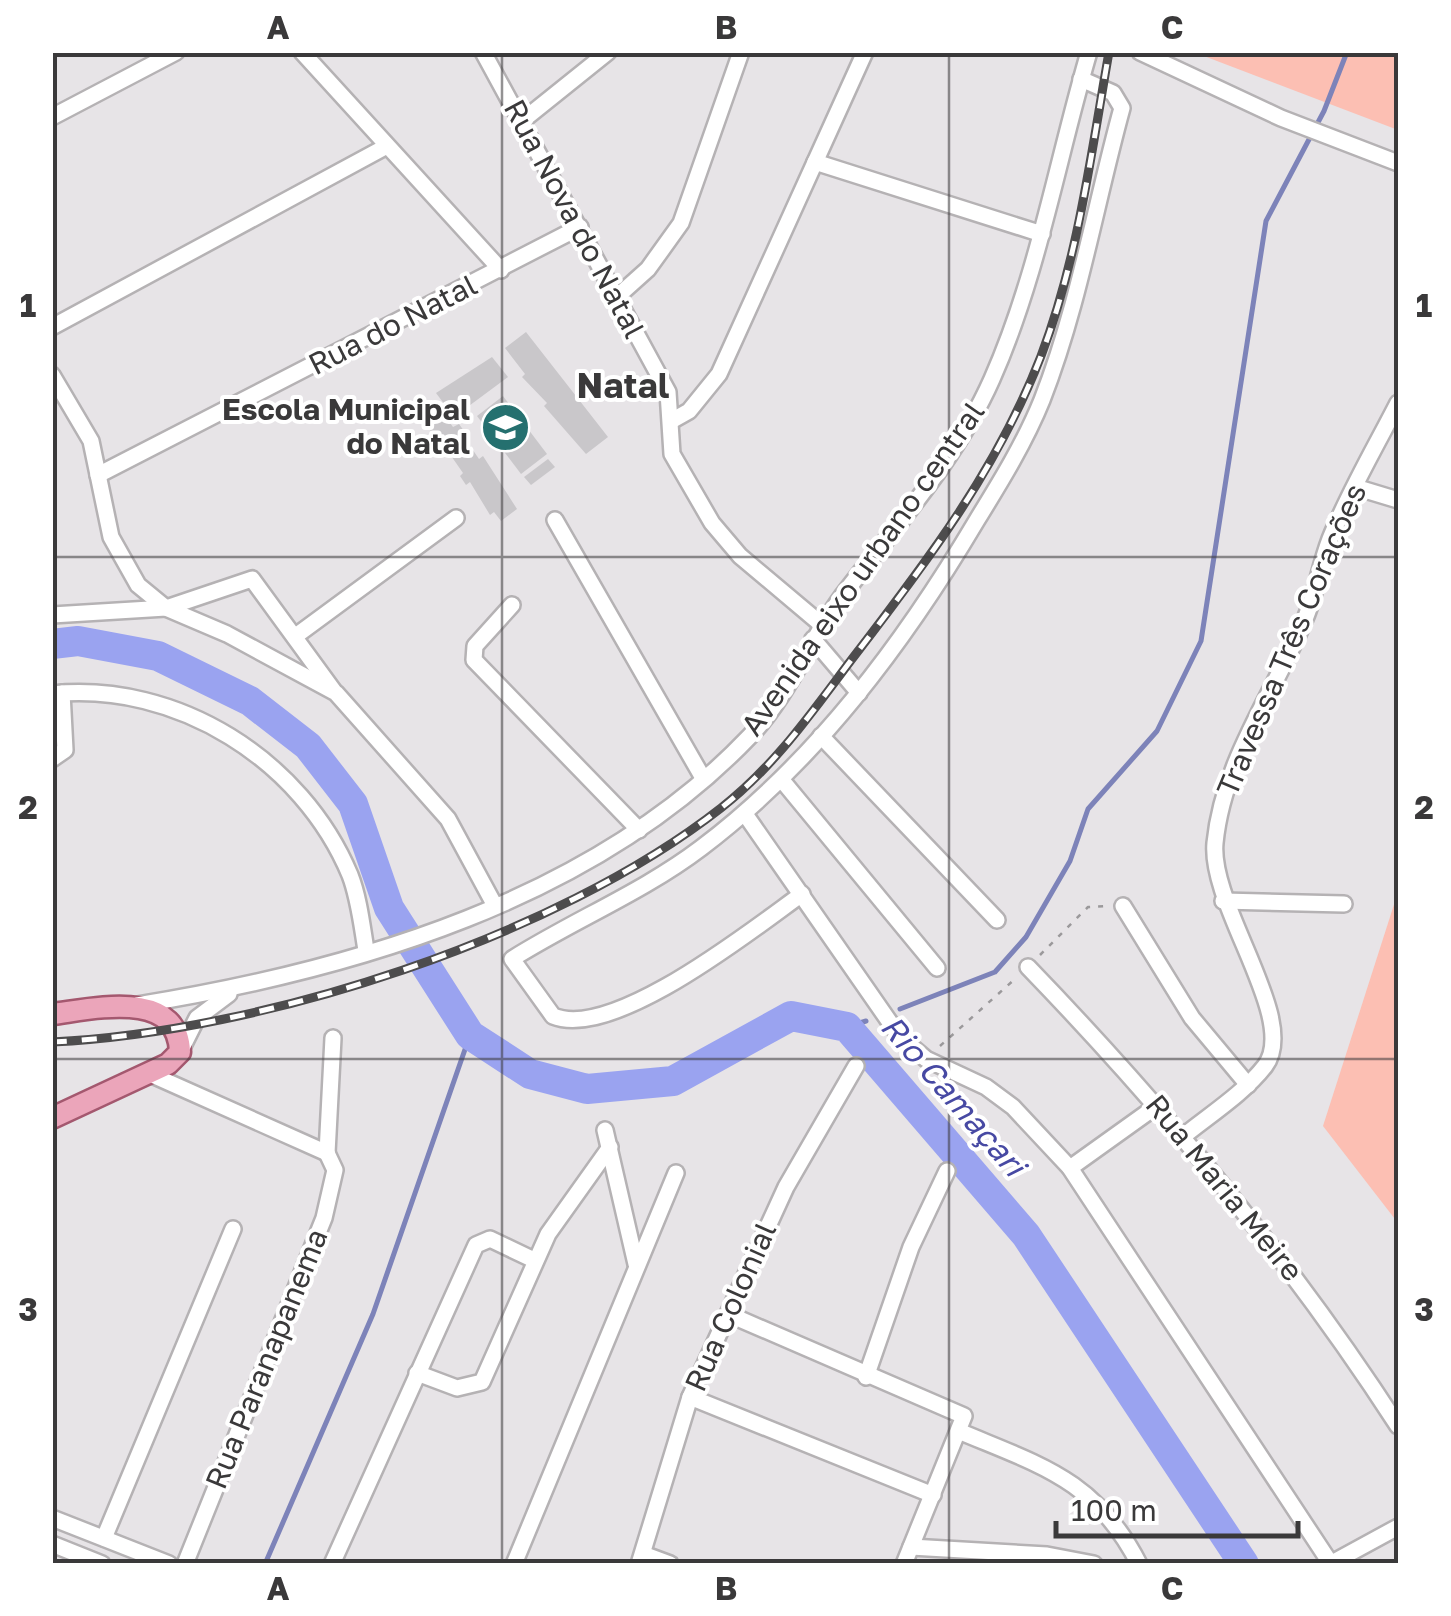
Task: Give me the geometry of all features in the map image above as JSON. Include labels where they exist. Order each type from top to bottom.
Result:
[{"type":"main road","points":[[52,1014],[133,1006],[166,1020],[176,1031],[166,1063],[52,1118]]},
{"type":"street","points":[[52,117],[176,52]]},
{"type":"street","points":[[302,52],[501,270]]},
{"type":"street","name":"Rua Nova do Natal","points":[[483,52],[619,294],[668,392],[673,420],[672,454],[712,523],[818,632],[859,693]]},
{"type":"street","points":[[522,120],[608,52]]},
{"type":"street","points":[[619,294],[648,270],[681,223],[740,52]]},
{"type":"street","points":[[673,420],[689,411],[719,374],[865,52]]},
{"type":"street","name":"Avenida eixo urbano central","points":[[703,778],[753,734],[818,632],[918,500],[982,399],[1042,234],[1089,52]]},
{"type":"street","points":[[1140,52],[1281,118],[1398,163]]},
{"type":"street","points":[[802,894],[679,980],[587,1019],[553,1016],[512,959],[661,875],[744,814],[859,693],[940,582],[1016,456],[1041,402],[1077,298],[1122,108],[1113,94],[1081,79]]},
{"type":"street","points":[[52,328],[387,146]]},
{"type":"street","points":[[815,162],[1042,234]]},
{"type":"street","name":"Rua do Natal","points":[[98,475],[580,227]]},
{"type":"street","points":[[52,375],[58,395],[92,441],[111,536],[138,585],[166,608],[227,634],[336,693]]},
{"type":"street","name":"Travessa Três Corações","points":[[1185,1135],[1248,1085],[1267,1064],[1276,1041],[1264,996],[1223,901],[1214,846],[1222,806],[1263,701],[1306,616],[1332,536],[1398,404]]},
{"type":"street","points":[[1355,487],[1398,500]]},
{"type":"street","points":[[297,635],[456,518]]},
{"type":"street","points":[[133,1006],[236,989],[374,948],[494,904],[586,866],[639,830],[703,778],[556,520]]},
{"type":"street","points":[[52,614],[166,608],[252,579],[297,635],[336,693],[448,819],[494,904]]},
{"type":"street","points":[[512,605],[474,646],[474,660],[639,830]]},
{"type":"street","points":[[52,760],[64,750],[57,693],[135,698],[186,714],[242,743],[281,772],[309,807],[350,876],[374,948]]},
{"type":"street","points":[[821,736],[998,920]]},
{"type":"street","points":[[781,779],[937,968]]},
{"type":"street","points":[[744,814],[900,1037],[926,1059],[986,1087],[1013,1107],[1070,1168],[1331,1563],[1398,1527]]},
{"type":"street","points":[[1223,901],[1344,904]]},
{"type":"street","points":[[1124,906],[1192,1018],[1248,1085]]},
{"type":"street","name":"Rua Maria Meire","points":[[1028,967],[1185,1135],[1302,1282],[1398,1426]]},
{"type":"street","points":[[236,989],[197,1018],[166,1063],[179,1087],[326,1153]]},
{"type":"street","name":"Rua Paranapanema","points":[[184,1564],[324,1218],[335,1170],[326,1153],[333,1038]]},
{"type":"street","name":"Rua Colonial","points":[[641,1559],[690,1396],[786,1187],[856,1066]]},
{"type":"street","points":[[1070,1168],[1158,1105]]},
{"type":"street","points":[[604,1130],[636,1264]]},
{"type":"street","points":[[417,1373],[456,1388],[476,1387],[482,1382],[534,1260],[576,1190],[610,1147]]},
{"type":"street","points":[[866,1377],[901,1272],[947,1171]]},
{"type":"street","points":[[514,1564],[676,1173]]},
{"type":"street","points":[[104,1538],[233,1229]]},
{"type":"street","points":[[332,1564],[476,1245],[490,1239],[534,1260]]},
{"type":"street","points":[[728,1314],[866,1377],[961,1412],[963,1426],[904,1564]]},
{"type":"street","points":[[690,1396],[933,1495]]},
{"type":"street","points":[[963,1426],[1045,1467],[1093,1498],[1112,1516],[1138,1564]]},
{"type":"street","points":[[52,1518],[169,1564]]},
{"type":"street","points":[[52,1544],[102,1564]]},
{"type":"street","points":[[911,1548],[1047,1555],[1094,1564]]},
{"type":"street","points":[[641,1559],[670,1564]]},
{"type":"shaded area","points":[[1196,53],[1398,53],[1398,130]]},
{"type":"shaded area","points":[[1398,892],[1398,1223],[1323,1126]]},
{"type":"building","points":[[526,332],[608,437],[586,454],[544,406],[547,403],[522,377],[525,374],[505,348]]},
{"type":"building","points":[[492,357],[508,377],[454,417],[436,393]]},
{"type":"building","points":[[503,396],[547,454],[521,474],[477,416]]},
{"type":"building","points":[[442,412],[453,427],[459,424],[469,438],[466,440],[479,459],[483,456],[517,509],[501,521],[494,512],[490,515],[470,482],[466,485],[460,476],[463,473],[447,450],[444,453],[426,423]]},
{"type":"building","points":[[548,459],[555,467],[531,485],[524,477]]},
{"type":"waterway","points":[[900,1009],[995,972],[1026,937],[1070,861],[1088,809],[1157,731],[1201,641],[1266,221],[1324,111],[1347,52]]},
{"type":"waterway","name":"Rio Camaçari","points":[[52,644],[78,641],[158,656],[250,701],[308,746],[353,804],[389,908],[470,1035],[530,1074],[587,1089],[673,1081],[791,1016],[847,1027],[1026,1235],[1244,1564]]},
{"type":"waterway","points":[[847,1027],[866,1021]]},
{"type":"waterway","points":[[265,1564],[373,1314],[470,1035]]},
{"type":"railway","points":[[52,1042],[222,1020],[403,970],[492,937],[576,898],[653,855],[740,792],[792,738],[907,587],[981,477],[1023,398],[1065,282],[1109,52]]},
{"type":"place","name":"Escola Municipal do Natal","points":[[505,427]]},
{"type":"district","name":"Natal","points":[[623,386]]}]
